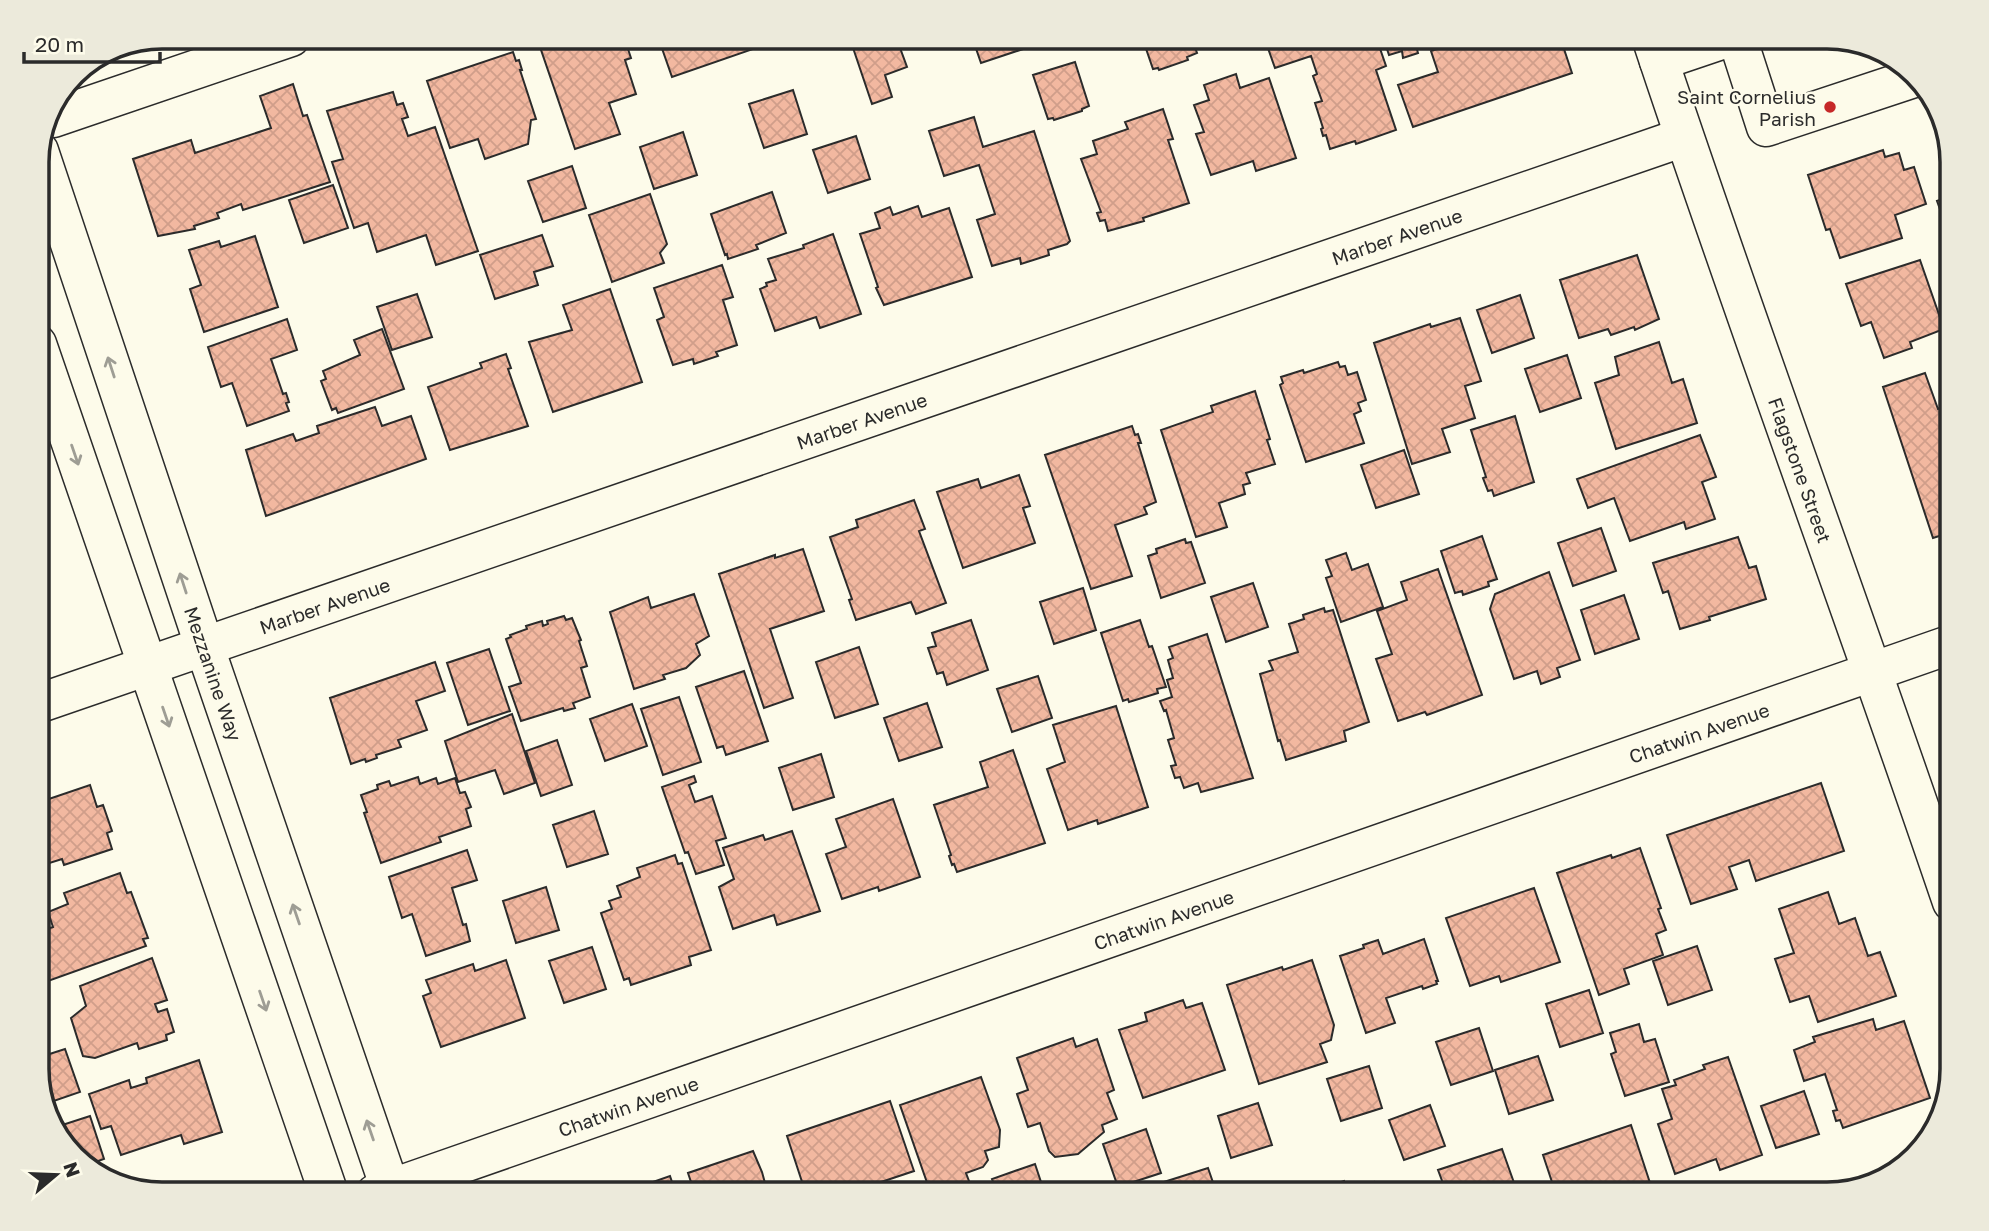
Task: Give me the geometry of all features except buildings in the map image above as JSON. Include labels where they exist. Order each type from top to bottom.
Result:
[{"type":"street","points":[[60,116],[256,49]]},
{"type":"street","name":"Flagstone Street","points":[[1655,49],[1940,867]]},
{"type":"street","points":[[1741,49],[1766,127],[1906,81]]},
{"type":"street","name":"Marber Avenue","points":[[49,700],[1684,137]]},
{"type":"street","name":"Mezzanine Way","points":[[49,181],[383,1182]]},
{"type":"street","points":[[49,379],[325,1182]]},
{"type":"street","name":"Chatwin Avenue","points":[[414,1182],[1940,647]]},
{"type":"place","name":"Saint Cornelius Parish","points":[[1830,107]]}]
